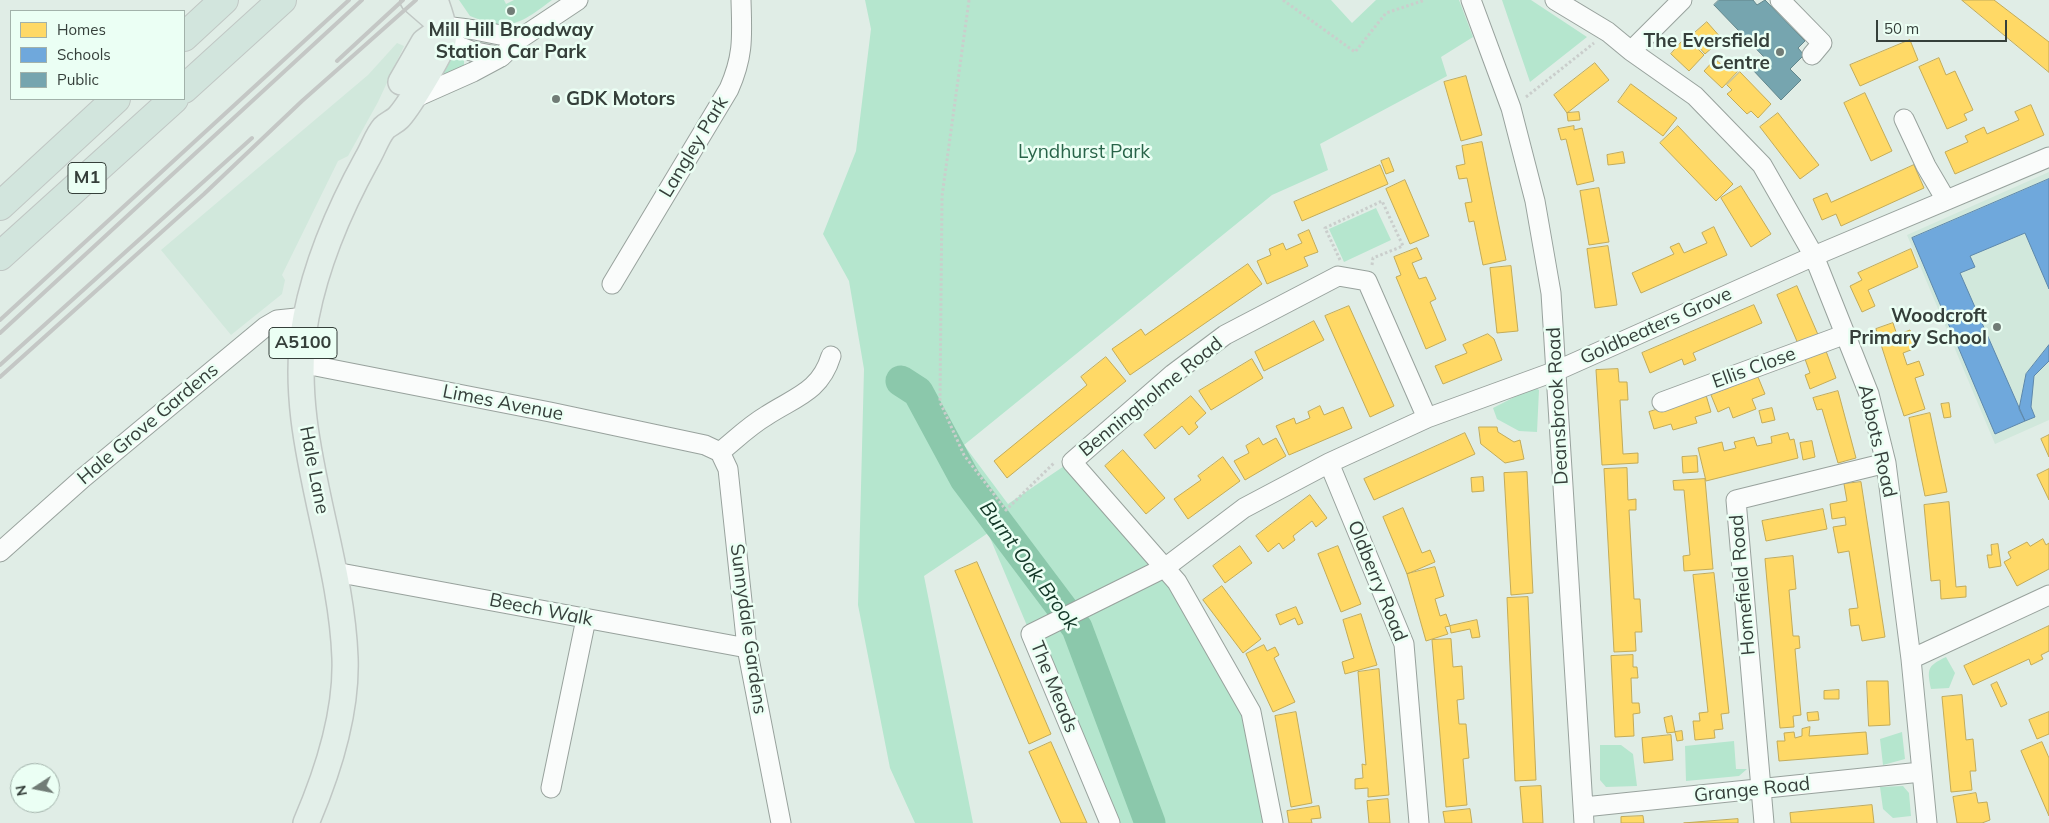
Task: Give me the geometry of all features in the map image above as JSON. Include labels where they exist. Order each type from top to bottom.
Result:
[{"type":"highway","points":[[185,36],[224,0]]},
{"type":"highway","points":[[185,89],[281,1]]},
{"type":"highway","name":"M1","points":[[0,206],[115,100]]},
{"type":"highway","name":"M1","points":[[0,256],[173,100]]},
{"type":"main road","points":[[413,0],[444,27]]},
{"type":"main road","name":"A5100","points":[[435,0],[444,27]]},
{"type":"main road","name":"Hale Lane","points":[[306,823],[321,786],[343,699],[345,660],[342,614],[335,572],[307,439],[299,389],[300,363],[306,317],[324,251],[339,214],[385,128],[399,117],[441,49],[444,27]]},
{"type":"main road","name":"Hale Lane","points":[[385,128],[386,108],[424,42],[444,27]]},
{"type":"street","points":[[410,100],[473,72],[501,57],[521,38],[578,0]]},
{"type":"street","name":"Langley Park","points":[[612,284],[728,88],[739,66],[742,45],[741,0]]},
{"type":"street","name":"Deansbrook Road","points":[[1471,0],[1511,108],[1535,201],[1551,293],[1584,815]]},
{"type":"street","name":"Abbots Road","points":[[1555,0],[1608,32],[1631,51],[1695,96],[1762,165],[1814,256],[1869,394],[1886,463],[1912,660],[1927,823]]},
{"type":"street","points":[[1631,51],[1682,0]]},
{"type":"street","points":[[1780,0],[1822,43],[1812,55]]},
{"type":"street","points":[[444,27],[464,27],[481,33],[521,38]]},
{"type":"street","points":[[444,27],[455,45],[471,51],[501,57]]},
{"type":"street","points":[[1904,119],[1926,166],[1946,200]]},
{"type":"street","name":"Goldbeaters Grove","points":[[1166,567],[1244,508],[1328,463],[1427,418],[1556,371],[1814,256],[2049,156]]},
{"type":"street","name":"Benningholme Road","points":[[1072,462],[1174,374],[1225,335],[1338,276],[1358,280]]},
{"type":"street","points":[[1358,280],[1427,418]]},
{"type":"street","name":"Hale Grove Gardens","points":[[0,552],[83,478],[265,327],[278,320],[306,317]]},
{"type":"street","name":"Ellis Close","points":[[1662,402],[1846,334]]},
{"type":"street","points":[[712,449],[765,416],[786,406],[816,385],[826,371],[831,356]]},
{"type":"street","name":"Limes Avenue","points":[[300,363],[550,412],[712,449]]},
{"type":"street","name":"Sunnydale Gardens","points":[[712,449],[728,468],[747,648],[781,823]]},
{"type":"street","points":[[1072,462],[1166,567],[1177,582],[1251,712],[1273,823]]},
{"type":"street","name":"Oldberry Road","points":[[1328,463],[1404,644],[1419,823]]},
{"type":"street","name":"Homefield Road","points":[[1764,823],[1736,500],[1886,463]]},
{"type":"street","name":"The Meads","points":[[1110,823],[1032,634],[1166,567]]},
{"type":"street","name":"Beech Walk","points":[[335,572],[747,648]]},
{"type":"street","points":[[1912,660],[2049,594]]},
{"type":"street","points":[[551,788],[586,619]]},
{"type":"street","name":"Grange Road","points":[[1584,815],[1762,789],[1921,772]]},
{"type":"path","points":[[969,0],[942,196],[940,402],[964,455],[1006,510],[1056,462],[1072,462]]},
{"type":"path","points":[[1283,0],[1355,52],[1386,13],[1425,0]]},
{"type":"path","points":[[1511,108],[1608,32]]},
{"type":"path","points":[[1382,201],[1403,246],[1373,258],[1358,280],[1325,228],[1382,201]]},
{"type":"shaded area","points":[[397,43],[404,46],[378,102],[348,156],[338,161],[282,275],[285,280],[282,294],[231,335],[161,250],[368,75]]},
{"type":"shaded area","name":"Woodcroft Primary School","points":[[2049,172],[2049,420],[1995,444],[1907,235]]},
{"type":"green space","points":[[459,0],[504,0],[506,4],[514,0],[552,0],[523,20],[514,23],[495,24],[470,16]]},
{"type":"green space","name":"Lyndhurst Park","points":[[865,0],[1331,0],[1352,23],[1376,0],[1459,0],[1473,37],[1441,57],[1447,76],[1320,144],[1328,170],[1272,195],[964,445],[1008,504],[1073,460],[1166,567],[1251,712],[1273,823],[1110,823],[988,533],[924,576],[973,823],[915,823],[890,768],[858,605],[864,369],[849,281],[823,234],[856,151],[871,29]]},
{"type":"green space","points":[[1502,0],[1531,0],[1587,37],[1530,82]]},
{"type":"green space","points":[[453,54],[464,57],[464,70],[429,86],[446,55]]},
{"type":"green space","points":[[1376,208],[1391,240],[1344,262],[1329,229]]},
{"type":"green space","points":[[1534,387],[1539,390],[1537,432],[1519,431],[1497,419],[1493,408]]},
{"type":"green space","points":[[1946,657],[1955,673],[1949,688],[1931,689],[1930,669],[1935,663]]},
{"type":"green space","points":[[1902,732],[1905,759],[1883,765],[1880,739]]},
{"type":"green space","points":[[1734,741],[1736,769],[1747,769],[1739,776],[1686,781],[1685,746]]},
{"type":"green space","points":[[1600,745],[1621,745],[1633,754],[1637,786],[1606,787],[1600,780]]},
{"type":"green space","points":[[1903,786],[1909,793],[1911,816],[1893,818],[1883,809],[1880,787]]},
{"type":"building: Homes","points":[[1962,0],[1994,0],[2049,42],[2049,72]]},
{"type":"building: Homes","points":[[1707,22],[1722,39],[1705,54],[1690,37]]},
{"type":"building: Homes","points":[[1686,37],[1704,55],[1689,71],[1671,54]]},
{"type":"building: Homes","points":[[1910,40],[1918,60],[1860,86],[1850,65]]},
{"type":"building: Homes","points":[[1729,58],[1740,69],[1722,88],[1704,71],[1715,59],[1722,65]]},
{"type":"building: Homes","points":[[1939,58],[1946,75],[1955,71],[1973,110],[1964,114],[1967,120],[1947,129],[1919,67]]},
{"type":"building: Homes","points":[[1595,63],[1609,80],[1567,113],[1554,95]]},
{"type":"building: Homes","points":[[1740,72],[1771,104],[1758,118],[1751,111],[1747,114],[1727,94],[1732,90],[1727,85]]},
{"type":"building: Homes","points":[[1466,76],[1482,135],[1461,141],[1444,82]]},
{"type":"building: Homes","points":[[1631,84],[1677,118],[1663,136],[1618,102]]},
{"type":"building: Homes","points":[[1865,93],[1892,151],[1871,161],[1844,103]]},
{"type":"building: Homes","points":[[2031,105],[2044,135],[1955,174],[1945,152],[1968,142],[1965,136],[1984,127],[1987,134],[2019,120],[2015,112]]},
{"type":"building: Homes","points":[[1579,112],[1580,120],[1568,121],[1567,113]]},
{"type":"building: Homes","points":[[1778,113],[1819,165],[1800,179],[1760,127]]},
{"type":"building: Homes","points":[[1574,126],[1574,130],[1582,128],[1594,181],[1577,185],[1566,139],[1561,140],[1558,129]]},
{"type":"building: Homes","points":[[1678,126],[1733,184],[1716,201],[1660,143]]},
{"type":"building: Homes","points":[[1482,142],[1506,260],[1483,265],[1474,221],[1469,222],[1465,203],[1472,202],[1467,178],[1459,179],[1456,166],[1465,164],[1462,146]]},
{"type":"building: Homes","points":[[1623,152],[1625,163],[1608,165],[1607,155]]},
{"type":"building: Homes","points":[[1389,158],[1394,171],[1386,174],[1381,161]]},
{"type":"building: Homes","points":[[1380,165],[1388,184],[1302,221],[1294,202]]},
{"type":"building: Homes","points":[[1914,165],[1924,188],[1841,226],[1836,214],[1822,220],[1813,199],[1827,193],[1831,202]]},
{"type":"building: Homes","points":[[1405,180],[1429,236],[1410,244],[1386,189]]},
{"type":"building: Homes","points":[[1741,186],[1771,234],[1751,247],[1721,198]]},
{"type":"building: Homes","points":[[1599,188],[1609,242],[1589,245],[1580,191]]},
{"type":"building: Homes","points":[[1714,227],[1727,255],[1641,293],[1632,273],[1674,254],[1670,247],[1679,243],[1684,253],[1707,243],[1702,233]]},
{"type":"building: Homes","points":[[1309,230],[1318,252],[1304,257],[1308,266],[1267,284],[1257,261],[1271,255],[1269,249],[1283,243],[1286,250],[1302,243],[1298,235]]},
{"type":"building: Homes","points":[[1608,246],[1617,305],[1595,308],[1587,249]]},
{"type":"building: Homes","points":[[1417,248],[1422,259],[1412,263],[1419,279],[1426,277],[1436,299],[1430,302],[1446,340],[1426,349],[1396,277],[1401,275],[1394,257]]},
{"type":"building: Homes","points":[[1911,249],[1918,267],[1868,290],[1875,306],[1862,312],[1850,286],[1862,280],[1858,273]]},
{"type":"building: Homes","points":[[1248,264],[1262,284],[1130,375],[1112,349],[1141,329],[1145,335]]},
{"type":"building: Homes","points":[[1511,266],[1518,331],[1497,333],[1490,268]]},
{"type":"building: Homes","points":[[1797,286],[1819,337],[1799,346],[1777,295]]},
{"type":"building: Homes","points":[[1754,305],[1762,323],[1693,353],[1696,360],[1684,365],[1682,359],[1650,373],[1642,353]]},
{"type":"building: Homes","points":[[1349,306],[1394,406],[1370,417],[1325,316]]},
{"type":"building: Homes","points":[[1314,321],[1324,340],[1264,371],[1255,352]]},
{"type":"building: Homes","points":[[1893,323],[1897,335],[1910,330],[1916,348],[1903,353],[1907,365],[1919,361],[1924,375],[1915,378],[1925,409],[1904,416],[1876,329]]},
{"type":"building: Homes","points":[[1488,334],[1494,339],[1502,360],[1443,384],[1435,366],[1467,353],[1463,345]]},
{"type":"building: Homes","points":[[1826,351],[1836,378],[1810,389],[1805,375],[1810,373],[1805,359]]},
{"type":"building: Homes","points":[[1106,357],[1126,381],[1007,478],[994,461],[1087,385],[1081,377]]},
{"type":"building: Homes","points":[[1252,359],[1263,378],[1211,410],[1199,391]]},
{"type":"building: Homes","points":[[1618,369],[1619,382],[1627,382],[1628,400],[1620,400],[1623,454],[1638,453],[1638,463],[1602,465],[1596,370]]},
{"type":"building: Homes","points":[[1758,377],[1765,394],[1752,399],[1756,409],[1733,418],[1729,407],[1718,412],[1711,395]]},
{"type":"building: Homes","points":[[1838,391],[1856,458],[1838,463],[1822,409],[1817,410],[1813,398]]},
{"type":"building: Homes","points":[[1706,395],[1711,412],[1695,417],[1697,423],[1673,430],[1671,424],[1654,429],[1649,412]]},
{"type":"building: Homes","points":[[1191,396],[1206,413],[1195,423],[1198,427],[1189,435],[1182,426],[1155,449],[1144,435]]},
{"type":"building: Homes","points":[[1949,403],[1951,417],[1944,418],[1941,404]]},
{"type":"building: Homes","points":[[1320,406],[1324,415],[1343,407],[1352,428],[1289,455],[1276,426],[1294,418],[1296,424],[1310,418],[1308,412]]},
{"type":"building: Homes","points":[[1772,408],[1775,420],[1762,423],[1759,411]]},
{"type":"building: Homes","points":[[1930,413],[1947,492],[1925,496],[1909,418]]},
{"type":"building: Homes","points":[[1479,427],[1497,427],[1498,432],[1514,442],[1520,440],[1524,459],[1505,463],[1481,444]]},
{"type":"building: Homes","points":[[1465,433],[1475,454],[1374,500],[1364,479]]},
{"type":"building: Homes","points":[[1788,433],[1790,440],[1794,439],[1798,458],[1706,481],[1698,448],[1722,442],[1724,451],[1736,448],[1734,442],[1754,437],[1757,446],[1772,443],[1771,437]]},
{"type":"building: Homes","points":[[2049,435],[2049,457],[2041,439]]},
{"type":"building: Homes","points":[[1259,438],[1263,445],[1276,438],[1286,456],[1245,480],[1234,461],[1249,453],[1246,446]]},
{"type":"building: Homes","points":[[1812,441],[1815,457],[1803,460],[1800,443]]},
{"type":"building: Homes","points":[[1123,450],[1165,498],[1146,514],[1105,466]]},
{"type":"building: Homes","points":[[1697,456],[1698,472],[1683,473],[1682,457]]},
{"type":"building: Homes","points":[[1223,457],[1240,481],[1188,519],[1174,499],[1201,480],[1198,476]]},
{"type":"building: Homes","points":[[1627,468],[1628,500],[1636,499],[1636,510],[1629,510],[1634,599],[1640,599],[1642,632],[1635,632],[1636,651],[1614,652],[1604,469]]},
{"type":"building: Homes","points":[[2049,469],[2049,500],[2037,475]]},
{"type":"building: Homes","points":[[1527,472],[1533,593],[1511,595],[1504,473]]},
{"type":"building: Homes","points":[[1483,477],[1484,491],[1472,492],[1471,478]]},
{"type":"building: Homes","points":[[1705,479],[1713,569],[1684,571],[1683,556],[1690,555],[1684,490],[1674,490],[1673,481]]},
{"type":"building: Homes","points":[[1861,482],[1885,637],[1862,641],[1859,625],[1851,626],[1849,609],[1858,608],[1849,551],[1838,553],[1833,527],[1846,525],[1845,517],[1832,519],[1830,504],[1847,501],[1844,484]]},
{"type":"building: Homes","points":[[1310,495],[1327,518],[1316,527],[1312,521],[1293,536],[1295,540],[1283,549],[1279,543],[1268,552],[1256,536]]},
{"type":"building: Homes","points":[[1949,502],[1956,587],[1966,586],[1966,597],[1941,599],[1940,580],[1931,581],[1924,505]]},
{"type":"building: Homes","points":[[1403,508],[1422,553],[1430,550],[1435,562],[1407,574],[1383,517]]},
{"type":"building: Homes","points":[[1823,509],[1827,529],[1766,541],[1762,521]]},
{"type":"building: Homes","points":[[2043,539],[2046,545],[2049,543],[2049,569],[2017,586],[2004,562],[2011,558],[2008,552],[2027,542],[2030,546]]},
{"type":"building: Homes","points":[[1998,544],[2001,566],[1989,568],[1987,555],[1992,555],[1991,545]]},
{"type":"building: Homes","points":[[1240,546],[1252,563],[1225,583],[1213,566]]},
{"type":"building: Homes","points":[[1338,546],[1361,604],[1341,612],[1318,554]]},
{"type":"building: Homes","points":[[1793,556],[1796,589],[1789,590],[1793,636],[1799,636],[1800,648],[1795,649],[1801,715],[1793,716],[1794,727],[1780,728],[1765,559]]},
{"type":"building: Homes","points":[[977,562],[1051,734],[1029,744],[955,571]]},
{"type":"building: Homes","points":[[1435,567],[1444,596],[1435,599],[1440,616],[1446,614],[1450,626],[1445,627],[1448,634],[1426,641],[1407,574]]},
{"type":"building: Homes","points":[[1714,573],[1729,713],[1721,714],[1723,729],[1714,730],[1715,738],[1695,740],[1693,721],[1700,721],[1699,713],[1708,712],[1693,575]]},
{"type":"building: Homes","points":[[1222,586],[1261,639],[1243,653],[1203,600]]},
{"type":"building: Homes","points":[[1528,597],[1536,780],[1515,781],[1507,598]]},
{"type":"building: Homes","points":[[1296,607],[1303,623],[1298,625],[1295,618],[1280,625],[1276,615]]},
{"type":"building: Homes","points":[[1361,614],[1377,665],[1345,674],[1342,662],[1354,658],[1343,620]]},
{"type":"building: Homes","points":[[1477,620],[1480,637],[1472,638],[1470,629],[1451,633],[1450,626]]},
{"type":"building: Homes","points":[[2049,626],[2049,651],[2041,655],[2043,659],[2031,665],[2029,659],[1973,685],[1964,666]]},
{"type":"building: Homes","points":[[1451,639],[1453,667],[1462,666],[1464,699],[1457,700],[1459,724],[1466,724],[1469,758],[1463,759],[1467,805],[1446,807],[1432,640]]},
{"type":"building: Homes","points":[[1264,645],[1267,651],[1275,647],[1279,655],[1274,658],[1295,702],[1273,712],[1246,654]]},
{"type":"building: Homes","points":[[1633,655],[1633,667],[1637,667],[1638,678],[1631,678],[1632,703],[1639,703],[1640,713],[1633,714],[1634,736],[1615,737],[1611,656]]},
{"type":"building: Homes","points":[[1379,669],[1389,795],[1368,797],[1368,788],[1355,789],[1355,779],[1363,778],[1362,764],[1366,765],[1358,672]]},
{"type":"building: Homes","points":[[1867,681],[1888,681],[1890,725],[1869,726]]},
{"type":"building: Homes","points":[[1997,682],[2007,704],[2001,707],[1991,685]]},
{"type":"building: Homes","points":[[1839,690],[1839,699],[1824,699],[1824,691]]},
{"type":"building: Homes","points":[[1962,695],[1966,740],[1973,739],[1976,771],[1970,771],[1972,790],[1951,792],[1942,697]]},
{"type":"building: Homes","points":[[1296,712],[1312,803],[1291,807],[1275,716]]},
{"type":"building: Homes","points":[[1818,712],[1819,720],[1808,721],[1807,713]]},
{"type":"building: Homes","points":[[2049,712],[2049,734],[2037,739],[2029,720]]},
{"type":"building: Homes","points":[[1672,716],[1675,732],[1667,733],[1664,718]]},
{"type":"building: Homes","points":[[1810,727],[1809,736],[1866,732],[1868,754],[1779,761],[1777,741],[1785,741],[1784,733],[1794,732],[1795,738],[1802,736],[1802,729]]},
{"type":"building: Homes","points":[[1682,731],[1683,740],[1677,741],[1675,732]]},
{"type":"building: Homes","points":[[1671,735],[1673,760],[1644,763],[1642,738]]},
{"type":"building: Homes","points":[[1051,742],[1087,823],[1061,823],[1029,752]]},
{"type":"building: Homes","points":[[2042,742],[2049,758],[2049,816],[2021,751]]},
{"type":"building: Homes","points":[[1541,786],[1543,823],[1523,823],[1520,787]]},
{"type":"building: Homes","points":[[1976,793],[1978,803],[1987,802],[1990,820],[1982,823],[1957,823],[1953,797]]},
{"type":"building: Homes","points":[[1388,799],[1390,823],[1369,823],[1367,801]]},
{"type":"building: Homes","points":[[1872,805],[1874,823],[1791,823],[1790,813]]},
{"type":"building: Homes","points":[[1319,806],[1321,818],[1311,819],[1312,823],[1289,823],[1287,811]]},
{"type":"building: Homes","points":[[1470,809],[1472,823],[1445,823],[1443,812]]},
{"type":"building: Homes","points":[[1643,816],[1644,823],[1621,823],[1621,817]]},
{"type":"building: Homes","points":[[1738,819],[1738,823],[1684,823]]},
{"type":"building: Schools","points":[[2049,179],[2049,289],[2025,233],[1970,256],[1975,267],[1960,273],[2025,421],[1995,434],[1912,238]]},
{"type":"building: Schools","points":[[2049,345],[2049,361],[2034,376],[2031,407],[2035,417],[2025,421],[2019,409],[2026,374]]},
{"type":"building: Public","name":"The Eversfield Centre","points":[[1719,0],[1753,0],[1757,5],[1765,0],[1805,41],[1798,48],[1804,55],[1790,69],[1801,80],[1781,100],[1752,69],[1764,57],[1714,5]]},
{"type":"waterway","name":"Burnt Oak Brook","points":[[901,381],[918,392],[965,479],[1077,628],[1150,823]]},
{"type":"railway","points":[[0,320],[349,0]]},
{"type":"railway","points":[[0,333],[362,0]]},
{"type":"railway","points":[[337,61],[403,0]]},
{"type":"railway","points":[[0,377],[204,194],[302,101],[416,0]]},
{"type":"railway","points":[[0,365],[252,138]]},
{"type":"place","name":"Mill Hill Broadway Station Car Park","points":[[511,11]]},
{"type":"place","name":"The Eversfield Centre","points":[[1780,52]]},
{"type":"place","name":"GDK Motors","points":[[556,99]]},
{"type":"place","name":"Woodcroft Primary School","points":[[1997,327]]}]
